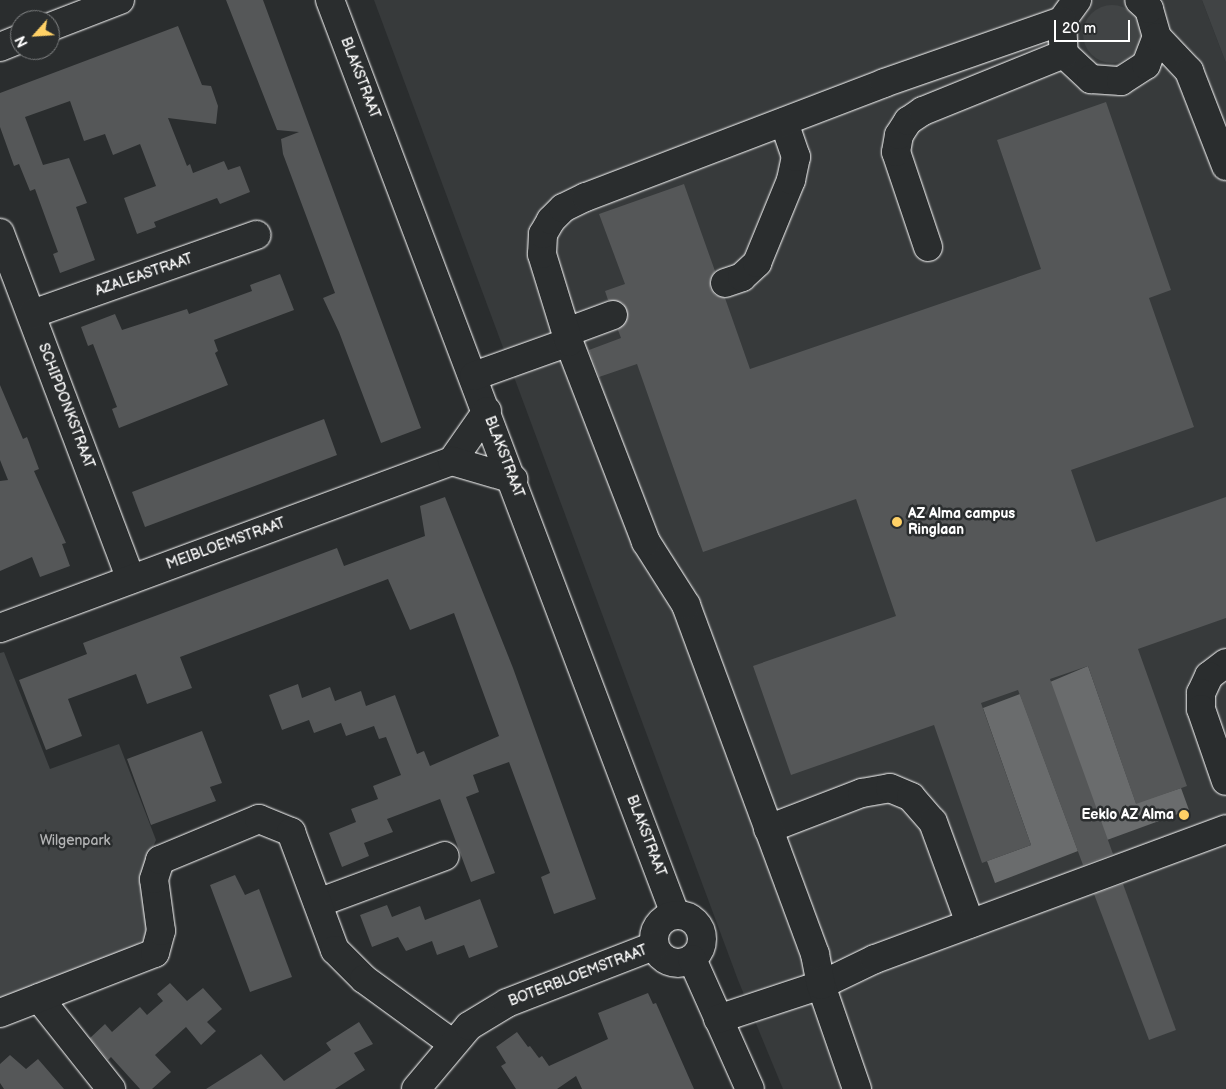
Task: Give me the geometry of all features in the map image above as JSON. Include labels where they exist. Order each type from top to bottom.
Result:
[{"type":"street","points":[[60,23],[120,0]]},
{"type":"street","name":"BLAKSTRAAT","points":[[330,0],[513,479],[676,914]]},
{"type":"street","points":[[1139,0],[1150,9],[1157,37],[1189,71],[1226,166]]},
{"type":"street","points":[[857,1089],[821,985],[815,954],[686,605],[646,542],[568,337],[542,254],[543,234],[563,208],[1070,10],[1064,54]]},
{"type":"street","points":[[1064,54],[1091,80],[1121,81],[1146,65],[1157,37]]},
{"type":"street","points":[[928,247],[896,152],[899,135],[908,121],[923,111],[1064,54]]},
{"type":"street","points":[[725,283],[742,276],[756,263],[791,180],[796,156],[784,122]]},
{"type":"street","name":"SCHIPDONKSTRAAT","points":[[0,233],[131,580]]},
{"type":"street","name":"AZALEASTRAAT","points":[[32,314],[256,235]]},
{"type":"street","points":[[474,376],[568,337],[613,315]]},
{"type":"street","points":[[487,411],[452,461],[513,479]]},
{"type":"street","name":"MEIBLOEMSTRAAT","points":[[0,628],[452,461]]},
{"type":"street","points":[[1226,663],[1209,676],[1201,701],[1226,781]]},
{"type":"street","points":[[768,829],[862,794],[890,788],[911,797],[932,822],[970,923]]},
{"type":"street","points":[[0,1013],[155,953],[161,931],[154,879],[160,860],[259,818],[291,832],[336,950],[364,979],[453,1044]]},
{"type":"street","points":[[718,1019],[821,985],[875,960],[970,923],[1226,829]]},
{"type":"street","points":[[318,903],[445,856]]},
{"type":"street","points":[[676,914],[690,917],[701,930],[701,945],[692,959],[680,964],[670,963],[663,959],[654,946],[654,930],[659,922],[676,914]]},
{"type":"street","name":"BOTERBLOEMSTRAAT","points":[[416,1089],[469,1026],[507,1003],[654,946]]},
{"type":"street","points":[[692,959],[750,1089]]},
{"type":"street","points":[[39,998],[111,1089]]},
{"type":"shaded area","name":"AZ Alma campus Ringlaan","points":[[374,0],[1202,0],[1226,63],[1226,1089],[783,1089],[738,980]]},
{"type":"shaded area","points":[[1088,666],[1136,803],[1181,788],[1189,810],[1107,840],[1050,682]]},
{"type":"shaded area","points":[[1020,694],[1078,851],[995,883],[987,861],[1031,845],[983,708]]},
{"type":"green space","points":[[1202,0],[1226,0],[1226,63]]},
{"type":"green space","points":[[1106,5],[1118,5],[1133,13],[1141,28],[1141,40],[1133,55],[1118,63],[1106,63],[1091,55],[1083,40],[1083,28],[1091,13]]},
{"type":"green space","name":"Wilgenpark","points":[[4,652],[50,769],[119,744],[156,840],[139,880],[152,916],[146,937],[127,953],[0,998],[0,653]]},
{"type":"building","points":[[226,0],[263,0],[421,428],[381,443],[339,332],[323,298],[335,293],[283,154],[281,139],[299,132],[277,130]]},
{"type":"building","points":[[178,26],[202,85],[211,86],[218,106],[216,124],[168,118],[187,166],[190,164],[193,173],[224,161],[228,170],[240,166],[250,192],[220,204],[217,198],[154,222],[156,227],[137,234],[124,198],[156,186],[140,144],[113,155],[105,134],[84,141],[70,101],[25,117],[43,165],[69,158],[87,203],[76,207],[95,260],[60,273],[53,254],[58,252],[35,189],[30,191],[19,164],[14,166],[0,127],[0,93]]},
{"type":"building","points":[[1106,102],[1171,290],[1149,298],[1194,427],[1071,470],[1096,542],[1226,497],[1226,618],[1138,649],[1187,786],[1136,804],[1088,666],[1050,679],[1113,854],[1083,865],[1018,690],[981,703],[1031,845],[982,863],[934,725],[791,775],[753,666],[896,616],[856,499],[703,552],[637,364],[599,377],[589,350],[621,338],[618,330],[628,317],[623,303],[608,300],[605,291],[625,284],[599,214],[684,184],[715,271],[710,280],[710,288],[715,295],[725,298],[750,369],[1041,269],[997,140]]},
{"type":"building","points":[[280,274],[294,310],[214,340],[218,351],[215,353],[228,385],[119,428],[112,409],[117,407],[93,344],[88,346],[81,327],[115,314],[122,330],[187,309],[189,314],[252,291],[250,285]]},
{"type":"building","points":[[0,385],[23,439],[27,437],[39,469],[34,471],[66,543],[62,544],[70,566],[40,577],[32,557],[0,571],[0,481],[8,480],[0,460]]},
{"type":"building","points":[[324,419],[337,455],[145,527],[132,492]]},
{"type":"building","points":[[445,497],[513,668],[596,899],[554,914],[541,877],[550,873],[509,762],[473,775],[479,792],[466,797],[495,873],[471,882],[440,799],[387,819],[393,832],[364,843],[369,856],[342,867],[329,833],[356,822],[351,809],[378,799],[373,786],[401,775],[386,737],[379,739],[374,726],[346,736],[341,723],[314,733],[309,720],[282,730],[269,695],[298,684],[302,698],[330,687],[335,701],[361,691],[366,706],[395,695],[417,754],[424,751],[430,766],[499,736],[454,613],[410,630],[388,579],[180,657],[192,688],[147,704],[136,674],[68,699],[82,736],[46,750],[19,680],[87,654],[83,643],[337,548],[344,566],[425,536],[420,506]]},
{"type":"building","points":[[202,731],[222,783],[210,787],[216,801],[151,825],[127,759]]},
{"type":"building","points":[[235,875],[245,895],[259,889],[292,977],[250,992],[210,885]]},
{"type":"building","points":[[1123,884],[1176,1030],[1149,1040],[1094,894]]},
{"type":"building","points":[[480,899],[498,947],[469,958],[464,945],[437,955],[432,941],[406,951],[398,937],[372,947],[360,915],[387,905],[392,917],[420,906],[425,920]]},
{"type":"building","points":[[170,983],[187,1001],[203,988],[222,1009],[207,1022],[216,1031],[201,1045],[186,1027],[155,1055],[171,1072],[152,1089],[140,1089],[111,1057],[108,1060],[90,1038],[105,1024],[112,1032],[140,1007],[147,1015],[163,1001],[157,994]]},
{"type":"building","points":[[648,993],[653,1004],[656,1003],[694,1089],[582,1089],[576,1076],[557,1089],[516,1089],[501,1066],[506,1063],[496,1047],[517,1032],[528,1047],[530,1046],[539,1058],[542,1056],[549,1066],[608,1039],[598,1013]]},
{"type":"building","points":[[359,1022],[373,1044],[354,1053],[365,1070],[335,1089],[206,1089],[261,1054],[284,1081],[331,1050],[326,1043]]},
{"type":"building","points":[[10,1055],[26,1069],[38,1059],[64,1089],[4,1089],[0,1083],[0,1064]]},
{"type":"place","name":"AZ Alma campus Ringlaan","points":[[897,522]]},
{"type":"place","name":"Eeklo AZ Alma","points":[[1184,815]]}]
